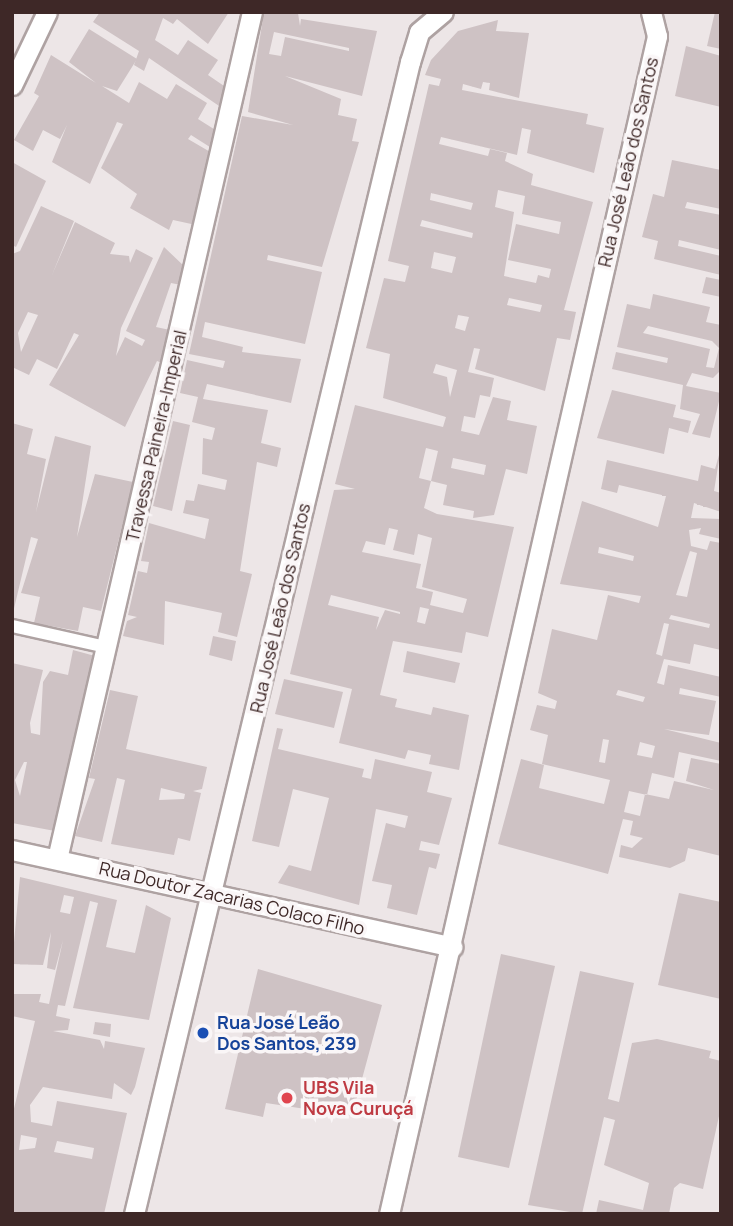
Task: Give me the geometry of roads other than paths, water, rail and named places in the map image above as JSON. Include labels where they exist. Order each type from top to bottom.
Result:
[{"type":"street","points":[[12,85],[47,12]]},
{"type":"street","name":"Travessa Paineira-Imperial","points":[[57,859],[252,12]]},
{"type":"street","name":"Rua José Leão dos Santos","points":[[134,1214],[214,896],[410,62],[419,32],[443,12]]},
{"type":"street","name":"Rua José Leão dos Santos","points":[[390,1214],[657,36],[651,12]]},
{"type":"street","name":"Rua Doutor Zacarias Colaco Filho","points":[[12,850],[452,947]]},
{"type":"lane","points":[[12,626],[106,647]]},
{"type":"place","name":"Rua José Leão Dos Santos, 239","points":[[203,1033]]},
{"type":"place","name":"UBS Vila Nova Curuçá","points":[[287,1098]]}]
